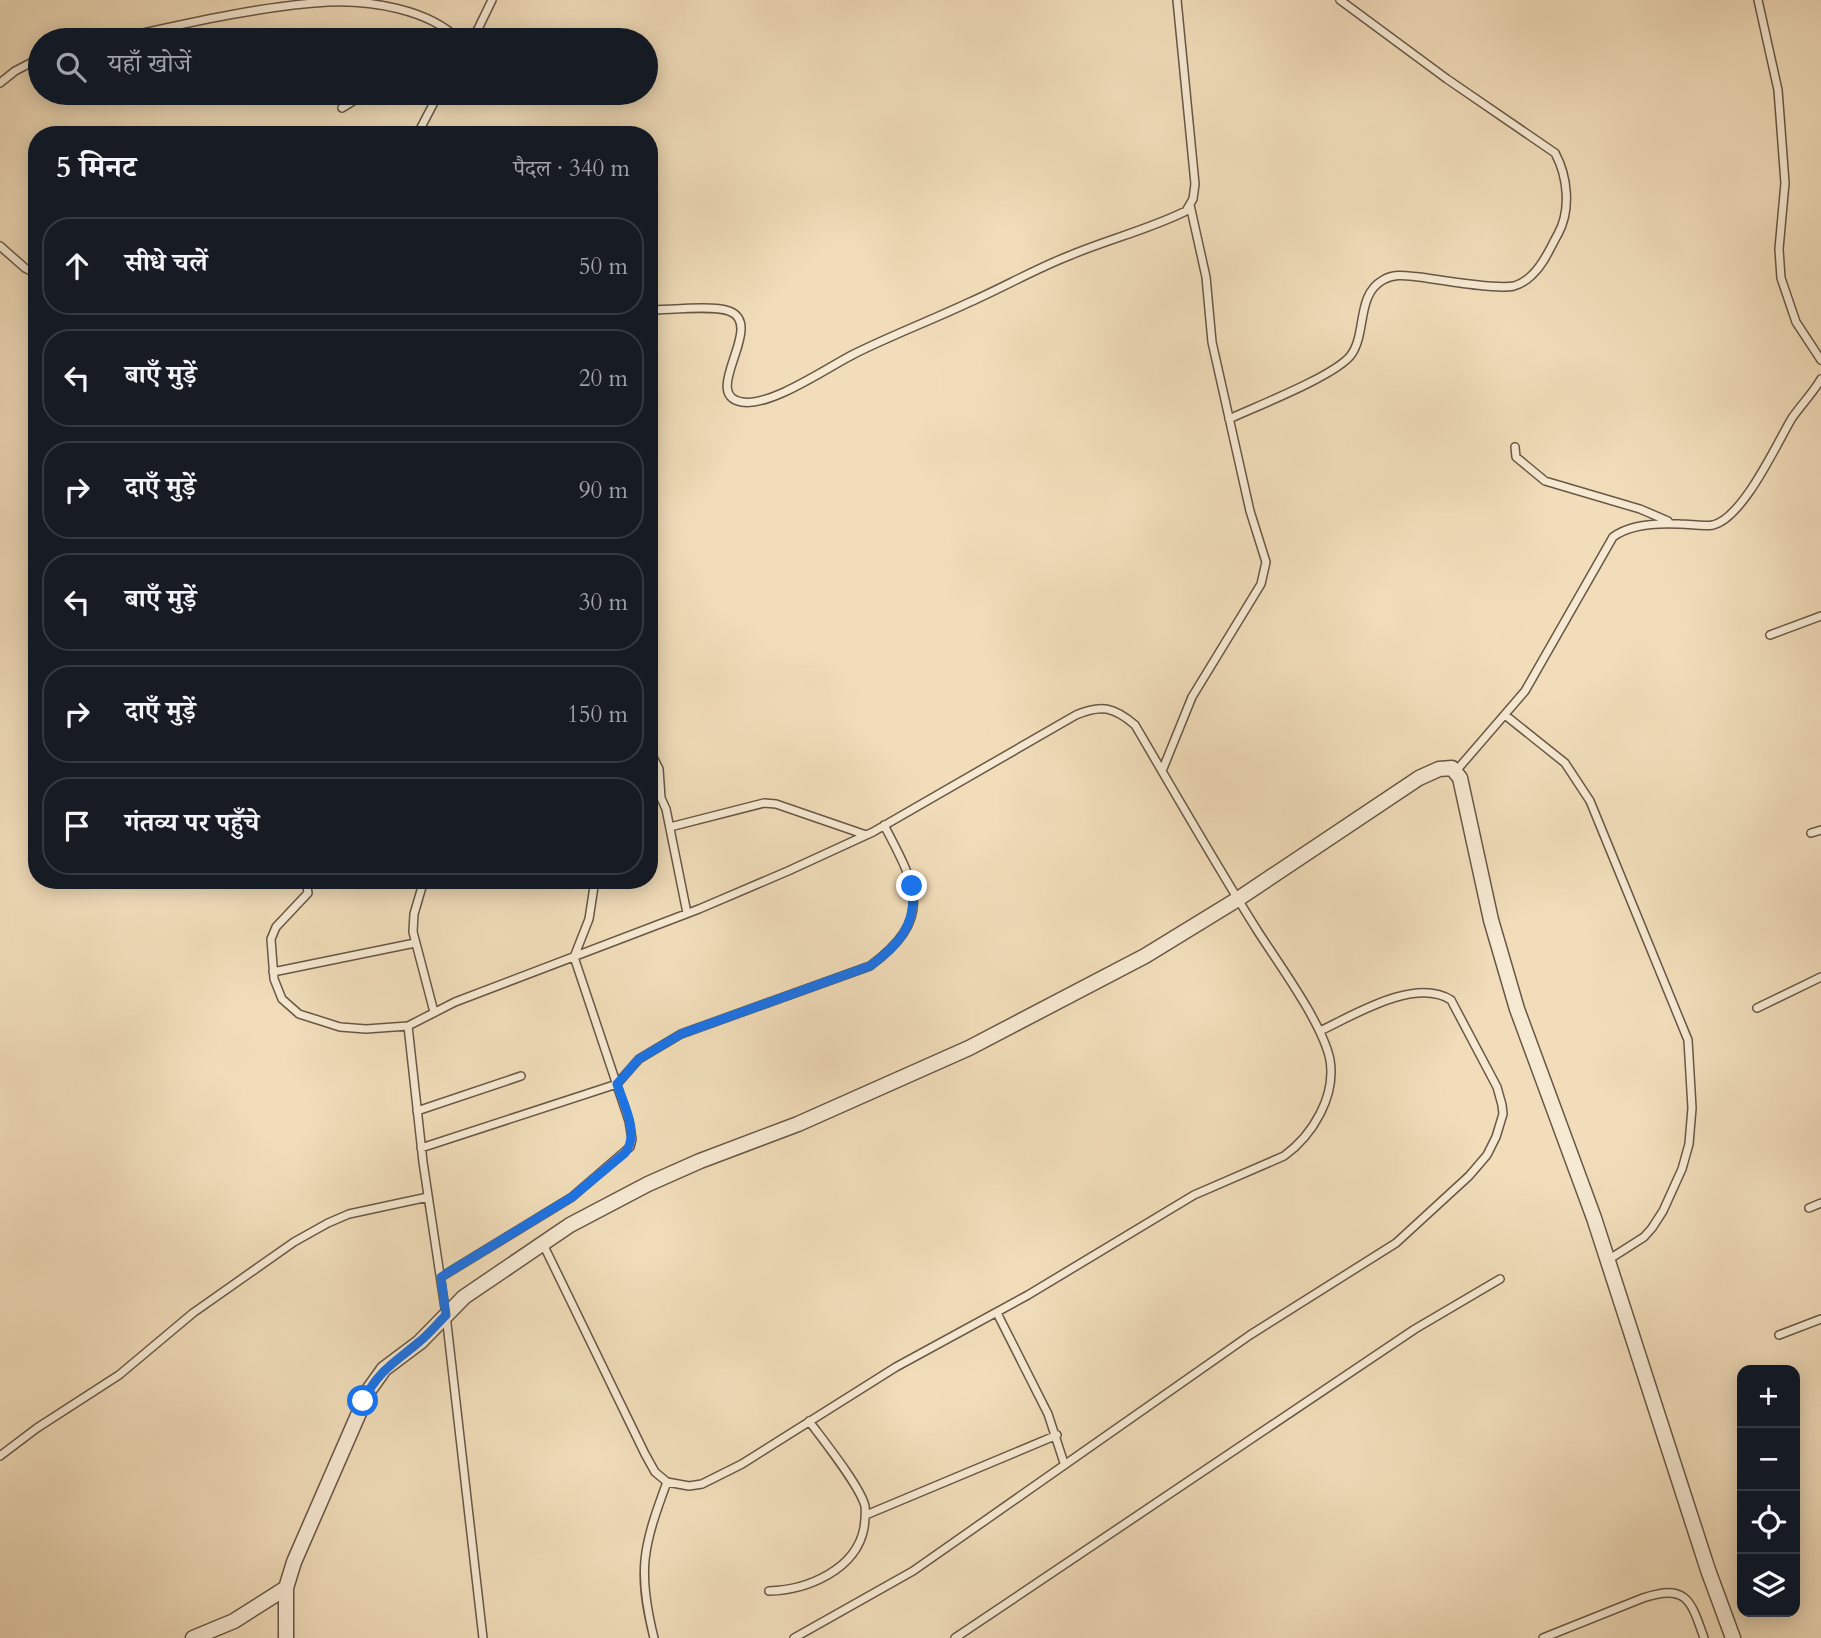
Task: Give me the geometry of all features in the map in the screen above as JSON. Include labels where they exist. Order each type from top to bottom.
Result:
[{"type":"street","points":[[286,1638],[286,1588],[294,1562],[374,1380],[419,1342],[464,1297],[570,1225],[648,1184],[798,1124],[969,1048],[1145,956],[1238,899],[1419,778],[1446,767],[1456,771],[1460,778],[1491,920],[1517,1009],[1608,1260],[1708,1570],[1733,1638]]},
{"type":"street","points":[[193,1638],[234,1621],[286,1588]]},
{"type":"lane","points":[[477,28],[492,0]]},
{"type":"lane","points":[[658,310],[719,309],[733,313],[741,330],[729,370],[728,388],[735,400],[759,402],[854,354],[1069,256],[1186,211],[1195,184],[1177,0]]},
{"type":"lane","points":[[1229,419],[1341,366],[1357,346],[1367,300],[1381,281],[1400,275],[1515,286],[1533,275],[1540,266],[1564,222],[1567,201],[1555,153],[1447,79],[1340,0]]},
{"type":"lane","points":[[1758,0],[1779,103],[1785,183],[1779,248],[1781,278],[1796,322],[1821,360]]},
{"type":"lane","points":[[173,28],[276,8],[329,2],[394,9],[441,28]]},
{"type":"lane","points":[[0,83],[28,64]]},
{"type":"lane","points":[[342,108],[347,105]]},
{"type":"lane","points":[[422,126],[433,105]]},
{"type":"lane","points":[[1162,771],[1188,704],[1261,584],[1265,570],[1264,553],[1250,511],[1212,342],[1206,276],[1190,205]]},
{"type":"lane","points":[[0,246],[28,270]]},
{"type":"lane","points":[[1456,771],[1530,683],[1613,537],[1626,530],[1672,523],[1710,525],[1724,520],[1734,512],[1766,465],[1793,416],[1821,379]]},
{"type":"lane","points":[[1515,447],[1516,457],[1540,479],[1640,509],[1672,523]]},
{"type":"lane","points":[[1770,635],[1821,616]]},
{"type":"lane","points":[[307,889],[308,893],[283,919],[271,939],[273,972],[282,999],[299,1014],[340,1027],[366,1029],[408,1026],[455,1002],[687,913],[788,871],[866,835],[1076,715],[1092,708],[1108,708],[1135,725],[1320,1031],[1330,1060],[1328,1095],[1320,1114],[1296,1147],[1284,1156],[1194,1195],[997,1313],[896,1367],[742,1464],[713,1479],[690,1486],[667,1482],[655,1472],[543,1243]]},
{"type":"lane","points":[[1505,715],[1565,763],[1590,801],[1688,1040],[1692,1108],[1689,1144],[1682,1169],[1663,1211],[1652,1228],[1644,1237],[1608,1260]]},
{"type":"lane","points":[[658,767],[661,798],[670,827],[687,913]]},
{"type":"lane","points":[[670,827],[764,803],[776,804],[866,835]]},
{"type":"lane","points":[[421,1148],[617,1084],[639,1059],[681,1034],[870,966],[885,955],[910,924],[914,900],[907,870],[884,825]]},
{"type":"lane","points":[[1811,834],[1821,830]]},
{"type":"lane","points":[[422,889],[412,924],[435,1012]]},
{"type":"lane","points":[[441,1277],[572,1197],[630,1147],[631,1131],[574,957],[589,919],[594,889]]},
{"type":"lane","points":[[273,972],[415,943]]},
{"type":"lane","points":[[1757,1008],[1821,977]]},
{"type":"lane","points":[[794,1638],[913,1571],[1250,1335],[1396,1243],[1461,1184],[1487,1155],[1500,1125],[1502,1105],[1497,1087],[1451,1000],[1429,993],[1406,995],[1386,1001],[1320,1031]]},
{"type":"lane","points":[[408,1026],[421,1148],[446,1315],[483,1638]]},
{"type":"lane","points":[[417,1111],[521,1076]]},
{"type":"lane","points":[[0,1456],[37,1428],[119,1375],[193,1312],[294,1242],[349,1214],[429,1197]]},
{"type":"lane","points":[[1809,1208],[1821,1203]]},
{"type":"lane","points":[[955,1638],[1403,1336],[1500,1279]]},
{"type":"lane","points":[[997,1313],[1048,1414],[1064,1463]]},
{"type":"lane","points":[[1779,1335],[1821,1319]]},
{"type":"lane","points":[[769,1591],[792,1590],[807,1585],[844,1563],[860,1543],[866,1515],[861,1496],[809,1421]]},
{"type":"lane","points":[[866,1515],[1056,1435]]},
{"type":"lane","points":[[654,1638],[645,1595],[644,1564],[650,1530],[667,1482]]},
{"type":"lane","points":[[1543,1638],[1656,1593],[1673,1592],[1685,1596],[1693,1606],[1704,1638]]},
{"type":"route","points":[[363,1401],[374,1380],[384,1369],[419,1342],[446,1315],[441,1277],[572,1197],[630,1147],[632,1139],[629,1121],[617,1084],[639,1059],[681,1034],[870,966],[885,955],[910,924],[914,900],[912,886]]}]
